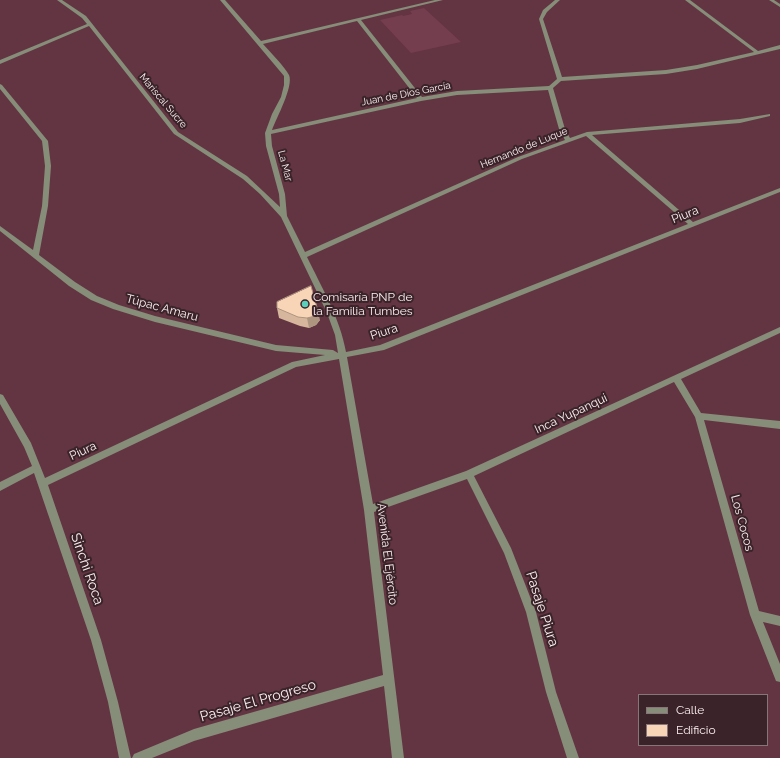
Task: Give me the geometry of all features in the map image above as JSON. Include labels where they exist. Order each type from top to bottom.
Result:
[{"type":"street","name":"Mariscal Sucre","points":[[59,0],[84,17],[176,133],[240,174],[259,189],[284,216]]},
{"type":"street","name":"La Mar","points":[[222,0],[287,76],[287,85],[284,97],[275,114],[268,133],[269,146],[282,194],[284,216],[330,313],[338,334],[342,354]]},
{"type":"street","points":[[260,43],[441,0]]},
{"type":"street","points":[[558,0],[545,11],[541,19],[560,79]]},
{"type":"street","points":[[687,0],[757,52]]},
{"type":"street","points":[[771,0],[780,6]]},
{"type":"street","points":[[358,20],[421,98]]},
{"type":"street","points":[[0,62],[90,24]]},
{"type":"street","points":[[568,140],[562,129],[550,88],[560,79],[666,72],[697,67],[780,47]]},
{"type":"street","points":[[0,86],[45,141],[48,166],[45,206],[36,255]]},
{"type":"street","name":"Juan de Dios García","points":[[268,133],[421,98],[457,93],[550,88]]},
{"type":"street","name":"Hernando de Luque","points":[[303,256],[513,162],[587,134],[740,121],[768,116]]},
{"type":"street","points":[[587,134],[693,225]]},
{"type":"street","name":"Piura","points":[[43,483],[295,364],[342,354],[381,348],[780,190]]},
{"type":"street","name":"Túpac Amaru","points":[[0,228],[72,284],[94,298],[116,307],[155,320],[276,348],[342,354]]},
{"type":"street","name":"Inca Yupanqui","points":[[369,510],[469,474],[780,330]]},
{"type":"street","name":"Avenida El Ejército","points":[[342,354],[369,510],[398,758]]},
{"type":"street","name":"Los Cocos","points":[[676,378],[699,416],[724,499],[755,615],[780,677]]},
{"type":"street","name":"Sinchi Roca","points":[[0,397],[28,446],[43,483],[96,640],[113,702],[125,758]]},
{"type":"street","points":[[699,416],[780,425]]},
{"type":"street","points":[[0,487],[37,467]]},
{"type":"street","name":"Pasaje Piura","points":[[469,474],[508,551],[532,612],[552,692],[572,758]]},
{"type":"street","points":[[755,615],[780,621]]},
{"type":"street","name":"Pasaje El Progreso","points":[[138,758],[194,734],[389,679]]},
{"type":"shaded area","points":[[424,8],[461,42],[411,53],[380,20],[412,14],[410,11]]},
{"type":"building","points":[[311,286],[318,311],[315,316],[307,318],[298,317],[277,308],[277,302]]},
{"type":"place","name":"Comisaría PNP de la Familia Tumbes","points":[[305,304]]}]
